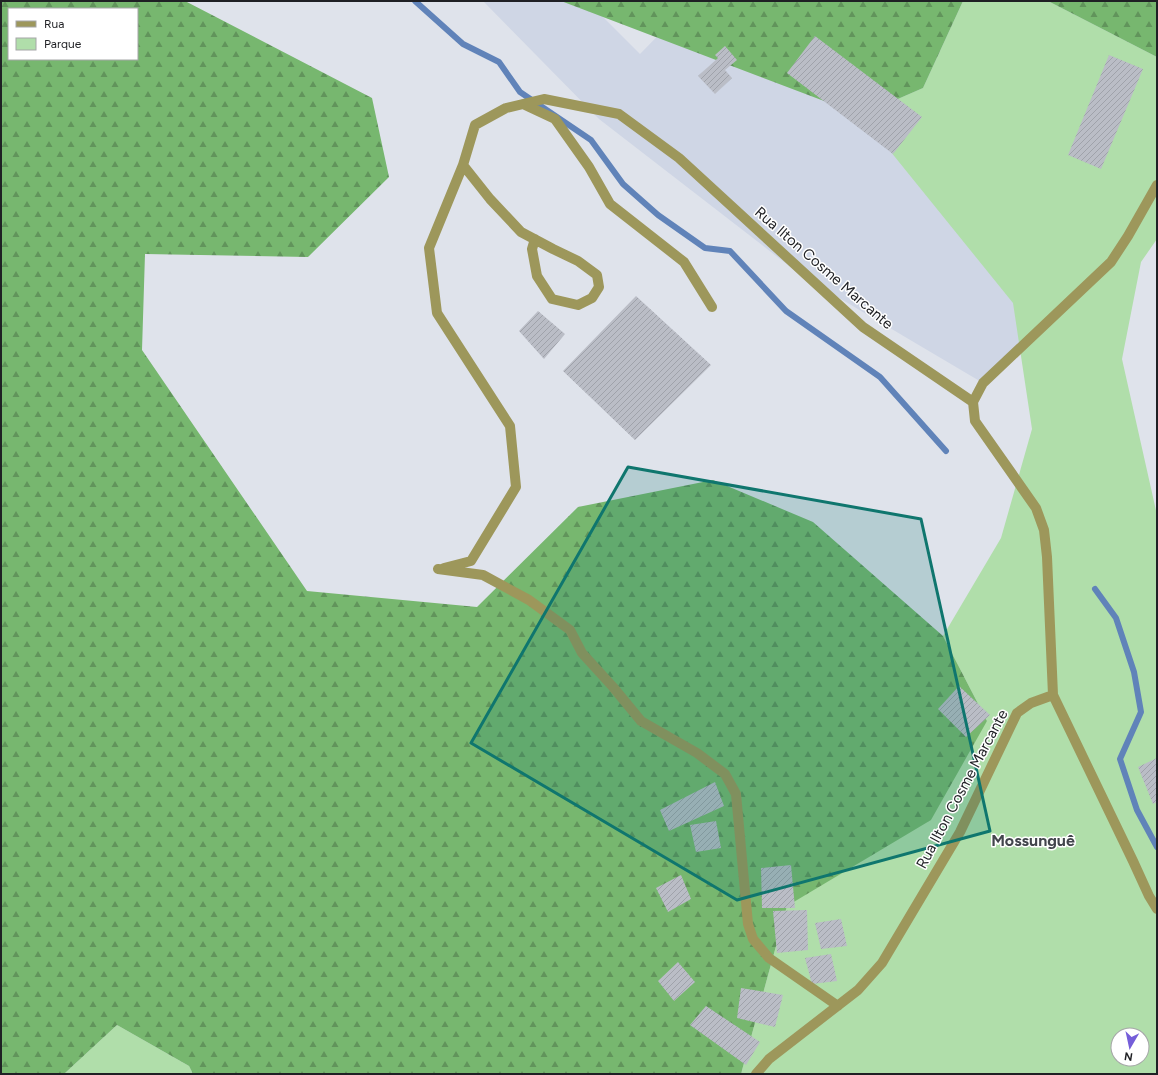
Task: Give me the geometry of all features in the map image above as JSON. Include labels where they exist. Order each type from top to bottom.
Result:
[{"type":"street","name":"Rua Ilton Cosme Marcante","points":[[838,1006],[769,958],[753,939],[748,924],[736,794],[725,774],[697,753],[641,721],[582,653],[570,630],[528,600],[483,575],[438,569],[471,561],[516,486],[510,426],[437,313],[429,248],[463,165],[475,125],[506,108],[544,99],[619,114],[679,158],[864,327],[973,402]]},
{"type":"street","points":[[523,104],[555,119],[589,167],[610,204],[684,262],[712,307]]},
{"type":"street","points":[[463,165],[521,232],[535,239],[578,261],[597,275],[599,287],[592,298],[578,305],[552,299],[537,276],[532,249],[535,239]]},
{"type":"street","points":[[1157,185],[1128,236],[1111,262],[983,383],[973,402],[975,421],[1036,508],[1044,530],[1047,557],[1052,695],[1149,896],[1157,909]]},
{"type":"street","name":"Rua Ilton Cosme Marcante","points":[[756,1074],[769,1059],[858,990],[882,963],[960,832],[1017,713],[1031,703],[1052,695]]},
{"type":"highlighted area","points":[[628,467],[921,519],[990,831],[737,900],[471,743]]},
{"type":"shaded area","points":[[483,1],[587,1],[640,54],[692,1],[1157,1],[1157,185],[1128,236],[983,383],[802,276],[599,119]]},
{"type":"green space","points":[[1,1],[185,1],[372,98],[389,177],[308,257],[145,254],[142,350],[307,591],[477,607],[578,507],[713,480],[813,522],[943,636],[987,721],[931,820],[787,906],[741,1074],[193,1074],[189,1066],[117,1025],[64,1074],[1,1074]]},
{"type":"green space","points":[[561,1],[963,1],[923,88],[861,115]]},
{"type":"green space","points":[[963,1],[1048,1],[1157,57],[1157,239],[1141,262],[1122,359],[1157,515],[1157,1074],[741,1074],[787,906],[987,721],[943,636],[1001,538],[1032,429],[1013,303],[861,115],[923,88]]},
{"type":"green space","points":[[1048,1],[1157,1],[1157,57]]},
{"type":"green space","points":[[117,1025],[189,1066],[193,1074],[64,1074]]},
{"type":"building","points":[[815,36],[922,117],[893,154],[787,73]]},
{"type":"building","points":[[725,46],[737,60],[725,70],[732,78],[715,94],[698,76],[718,58],[715,55]]},
{"type":"building","points":[[1109,55],[1143,69],[1101,169],[1068,155]]},
{"type":"building","points":[[636,296],[711,365],[635,440],[563,371]]},
{"type":"building","points":[[538,311],[565,334],[544,359],[519,331]]},
{"type":"building","points":[[959,686],[990,715],[966,737],[938,709]]},
{"type":"building","points":[[1157,758],[1157,802],[1153,804],[1138,767]]},
{"type":"building","points":[[715,782],[724,806],[669,831],[660,810]]},
{"type":"building","points":[[716,821],[721,848],[696,852],[690,825]]},
{"type":"building","points":[[791,865],[795,908],[762,908],[761,868]]},
{"type":"building","points":[[681,875],[691,899],[668,912],[656,888]]},
{"type":"building","points":[[807,910],[808,950],[777,953],[773,911]]},
{"type":"building","points":[[841,919],[847,946],[821,949],[815,923]]},
{"type":"building","points":[[831,954],[837,981],[812,984],[805,958]]},
{"type":"building","points":[[678,962],[695,982],[674,1001],[658,981]]},
{"type":"building","points":[[741,988],[783,995],[775,1027],[737,1018]]},
{"type":"building","points":[[706,1006],[760,1042],[746,1065],[690,1025]]},
{"type":"waterway","points":[[415,1],[463,44],[499,62],[520,92],[591,140],[623,184],[658,215],[705,248],[730,251],[786,311],[880,377],[946,451]]},
{"type":"waterway","points":[[1095,589],[1116,618],[1134,672],[1141,712],[1120,759],[1137,810],[1157,847]]},
{"type":"district","name":"Mossunguê","points":[[1033,840]]}]
